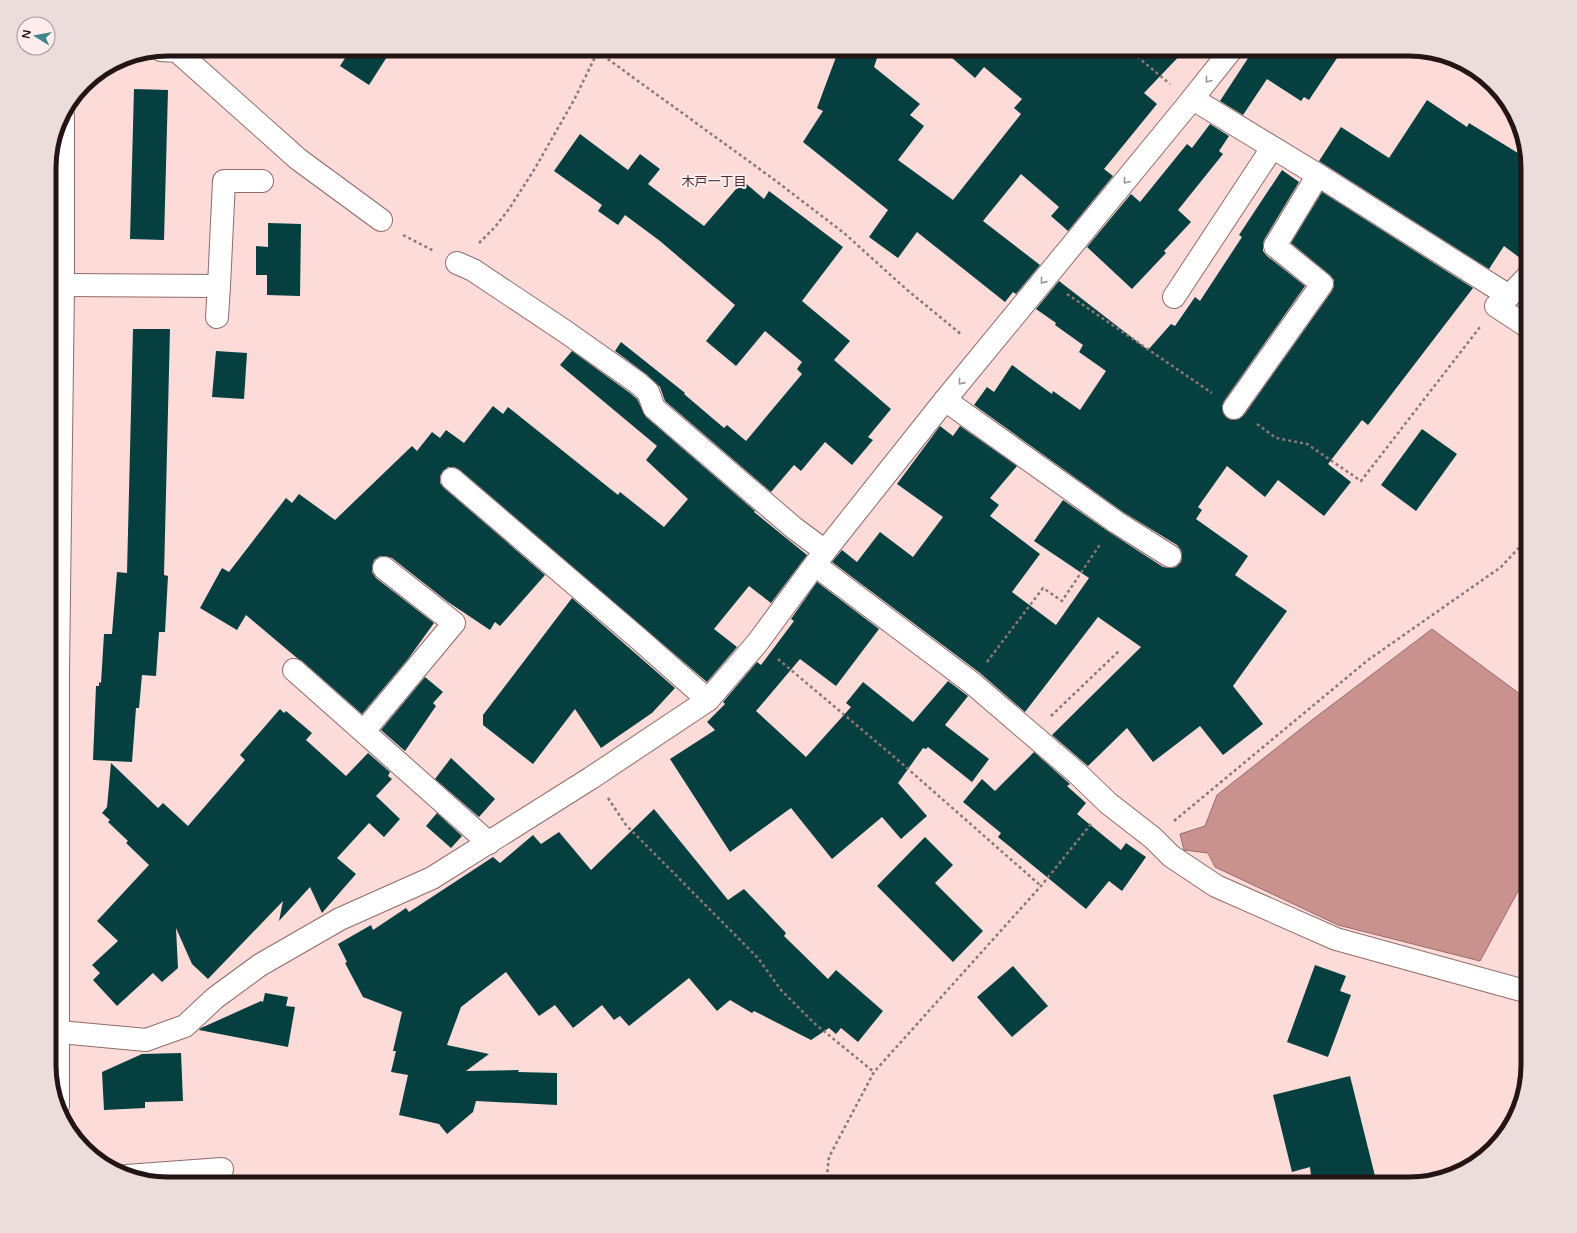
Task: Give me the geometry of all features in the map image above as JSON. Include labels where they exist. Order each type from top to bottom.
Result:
[{"type":"street","points":[[183,56],[298,159],[381,220]]},
{"type":"street","points":[[56,1031],[146,1040],[185,1026],[215,998],[260,965],[340,919],[432,878],[591,778],[708,700],[758,642],[820,558],[946,400],[1192,101],[1227,56]]},
{"type":"street","points":[[1192,101],[1318,175],[1502,301],[1521,320]]},
{"type":"street","points":[[56,585],[63,285],[56,247],[62,132]]},
{"type":"street","points":[[1174,297],[1272,148]]},
{"type":"street","points":[[1234,408],[1322,284],[1275,246],[1318,175]]},
{"type":"street","points":[[217,317],[224,181],[262,181]]},
{"type":"street","points":[[457,263],[473,270],[566,332],[638,383],[648,392],[654,408],[794,528],[820,558],[972,683],[1077,773],[1108,803],[1153,838],[1171,856],[1216,886],[1336,939],[1521,990]]},
{"type":"street","points":[[1502,301],[1521,283]]},
{"type":"street","points":[[63,285],[219,286]]},
{"type":"street","points":[[946,400],[1116,522],[1170,556]]},
{"type":"street","points":[[452,479],[708,700]]},
{"type":"street","points":[[364,731],[454,623],[384,568]]},
{"type":"street","points":[[294,670],[489,842]]},
{"type":"street","points":[[145,1175],[222,1169]]},
{"type":"path","points":[[381,220],[397,232],[457,263],[495,227],[509,209],[534,170],[574,100],[596,56]]},
{"type":"path","points":[[606,56],[772,178],[844,233],[984,354]]},
{"type":"path","points":[[1137,56],[1192,101]]},
{"type":"path","points":[[1045,279],[1276,438],[1307,444],[1361,480],[1502,301]]},
{"type":"path","points":[[972,683],[1043,588],[1062,600],[1116,522]]},
{"type":"path","points":[[1153,838],[1368,660],[1501,567],[1521,546]]},
{"type":"path","points":[[758,642],[1041,886]]},
{"type":"path","points":[[1032,734],[1120,650]]},
{"type":"path","points":[[591,778],[602,788],[626,825],[758,958],[781,990],[814,1023],[874,1072]]},
{"type":"path","points":[[827,1177],[830,1157],[874,1072],[1041,886],[1108,803]]},
{"type":"shaded area","points":[[1432,629],[1521,695],[1521,886],[1480,961],[1338,925],[1215,867],[1208,853],[1184,850],[1180,834],[1205,826],[1217,795],[1312,720]]},
{"type":"building","points":[[346,56],[388,56],[369,85],[340,66]]},
{"type":"building","points":[[836,56],[878,56],[874,67],[920,104],[910,115],[924,126],[898,160],[953,200],[1021,114],[1014,108],[1022,99],[984,67],[975,78],[950,56],[1179,56],[1144,93],[1157,104],[1104,169],[1113,176],[1068,231],[1051,216],[1059,207],[1021,174],[983,221],[1040,265],[1016,294],[1013,292],[1005,302],[917,232],[898,258],[869,237],[888,210],[803,142],[823,111],[817,108]]},
{"type":"building","points":[[1249,56],[1338,56],[1309,100],[1304,97],[1301,101],[1267,79],[1243,115],[1220,101]]},
{"type":"building","points":[[134,89],[168,90],[164,240],[130,239]]},
{"type":"building","points":[[1427,100],[1467,127],[1469,123],[1520,154],[1521,259],[1504,246],[1489,269],[1319,161],[1341,127],[1389,158]]},
{"type":"building","points":[[1210,124],[1229,136],[1219,151],[1223,154],[1178,210],[1191,222],[1164,251],[1166,253],[1132,289],[1087,247],[1131,194],[1140,202],[1187,144],[1192,148]]},
{"type":"building","points":[[580,134],[628,170],[640,154],[660,169],[648,184],[704,226],[743,181],[764,199],[769,191],[843,247],[802,301],[850,341],[834,360],[891,409],[868,437],[873,440],[852,465],[825,442],[801,471],[794,465],[771,492],[665,401],[660,387],[646,374],[615,351],[621,342],[685,393],[684,394],[724,428],[727,425],[746,441],[802,374],[797,369],[802,362],[765,331],[736,366],[706,341],[735,305],[660,241],[625,215],[618,225],[598,211],[602,205],[554,171]]},
{"type":"building","points":[[1282,170],[1299,182],[1264,240],[1263,251],[1267,256],[1305,286],[1224,401],[1222,406],[1223,413],[1227,418],[1232,420],[1239,419],[1244,415],[1332,291],[1334,280],[1330,275],[1291,243],[1322,192],[1473,288],[1368,425],[1362,420],[1328,464],[1351,482],[1324,516],[1278,480],[1265,497],[1227,466],[1198,507],[1202,510],[1196,519],[1248,556],[1235,575],[1287,611],[1233,686],[1263,724],[1223,755],[1200,726],[1153,762],[1127,728],[1088,766],[1052,735],[1141,647],[1098,617],[1025,712],[980,673],[832,562],[842,550],[857,562],[880,532],[913,557],[943,517],[897,484],[940,426],[953,436],[960,426],[1017,466],[990,498],[999,505],[990,516],[1040,554],[1012,592],[1056,625],[1089,578],[1034,541],[1063,500],[1163,567],[1176,567],[1181,562],[1182,556],[1181,550],[1177,545],[1123,512],[974,405],[987,387],[994,392],[1012,365],[1052,394],[1053,391],[1080,410],[1106,371],[1079,352],[1083,345],[1036,309],[1059,281],[1148,350],[1171,324],[1175,326],[1195,297],[1200,301],[1242,237],[1239,235]]},
{"type":"building","points":[[268,223],[301,224],[300,296],[267,295],[267,275],[256,275],[256,246],[268,247]]},
{"type":"building","points":[[133,329],[170,329],[164,575],[168,576],[165,632],[159,632],[156,676],[142,675],[139,708],[136,708],[132,762],[93,760],[96,686],[99,686],[99,682],[101,683],[104,634],[112,634],[117,572],[127,573]]},
{"type":"building","points":[[216,351],[247,353],[244,399],[212,397]]},
{"type":"building","points":[[572,351],[637,399],[646,417],[755,511],[754,512],[807,555],[771,603],[749,586],[714,629],[737,647],[707,682],[460,470],[454,467],[448,467],[440,476],[440,483],[444,488],[545,575],[500,626],[495,622],[490,630],[448,602],[392,558],[380,556],[374,560],[372,572],[376,578],[434,623],[408,659],[362,714],[302,661],[246,615],[237,630],[200,608],[222,568],[229,572],[286,498],[292,503],[299,494],[335,520],[412,446],[417,451],[432,432],[440,438],[446,430],[464,443],[493,406],[503,414],[508,407],[618,495],[620,492],[664,527],[688,499],[646,460],[657,446],[560,365]]},
{"type":"building","points":[[1422,429],[1457,454],[1416,511],[1381,485]]},
{"type":"building","points":[[817,582],[879,629],[836,686],[800,659],[756,711],[806,757],[851,707],[846,703],[863,682],[913,722],[948,681],[968,696],[945,725],[989,759],[972,782],[928,747],[926,749],[923,748],[898,783],[927,816],[901,839],[882,817],[832,859],[791,808],[730,852],[670,759],[715,730],[707,722],[725,704],[723,702],[757,662],[761,665],[794,621],[791,619]]},
{"type":"building","points":[[572,598],[675,688],[652,713],[601,748],[575,709],[533,764],[483,725],[483,715]]},
{"type":"building","points":[[425,677],[443,692],[433,703],[436,706],[405,751],[381,730]]},
{"type":"building","points":[[280,709],[284,713],[286,711],[312,733],[306,740],[346,776],[368,753],[390,772],[388,776],[392,779],[376,796],[400,819],[384,837],[369,823],[337,858],[356,874],[322,913],[310,887],[279,921],[283,901],[208,979],[192,964],[176,928],[178,968],[162,982],[153,973],[117,1006],[93,980],[100,973],[92,965],[118,941],[97,921],[149,865],[126,843],[128,841],[108,822],[110,820],[102,813],[107,807],[111,763],[158,808],[163,803],[188,826],[245,760],[240,755]]},
{"type":"building","points":[[1034,752],[1070,784],[1067,786],[1086,803],[1077,814],[1121,850],[1126,843],[1146,857],[1122,891],[1109,881],[1086,909],[998,837],[1001,833],[963,802],[982,779],[995,791]]},
{"type":"building","points":[[451,758],[495,799],[479,817],[435,779]]},
{"type":"building","points":[[654,809],[728,900],[744,889],[786,933],[784,936],[828,979],[836,970],[883,1011],[858,1042],[841,1028],[836,1034],[829,1028],[811,1040],[754,1011],[752,1013],[730,1000],[717,1011],[689,978],[629,1026],[620,1016],[614,1020],[602,1005],[573,1028],[555,1005],[539,1016],[506,972],[461,1007],[447,1045],[489,1054],[466,1071],[519,1070],[518,1072],[557,1073],[557,1105],[476,1101],[473,1112],[447,1134],[439,1124],[399,1115],[408,1075],[391,1072],[396,1051],[393,1051],[402,1012],[363,997],[345,963],[347,962],[338,944],[371,925],[373,930],[406,908],[409,912],[493,857],[500,863],[533,835],[541,844],[559,832],[591,870]]},
{"type":"building","points":[[437,813],[462,836],[451,848],[426,826]]},
{"type":"building","points":[[925,837],[953,865],[935,883],[983,931],[953,962],[877,886]]},
{"type":"building","points":[[1315,965],[1346,976],[1340,991],[1351,995],[1328,1057],[1287,1042]]},
{"type":"building","points":[[1013,966],[1048,1006],[1012,1037],[977,997]]},
{"type":"building","points":[[265,993],[288,997],[286,1006],[295,1007],[288,1047],[199,1030],[261,1001],[263,1002]]},
{"type":"building","points":[[181,1053],[183,1101],[145,1102],[145,1108],[104,1110],[102,1072],[142,1054]]},
{"type":"building","points":[[1350,1076],[1375,1177],[1311,1177],[1310,1167],[1292,1172],[1273,1095]]},
{"type":"district","name":"木戸一丁目","points":[[714,181]]}]
